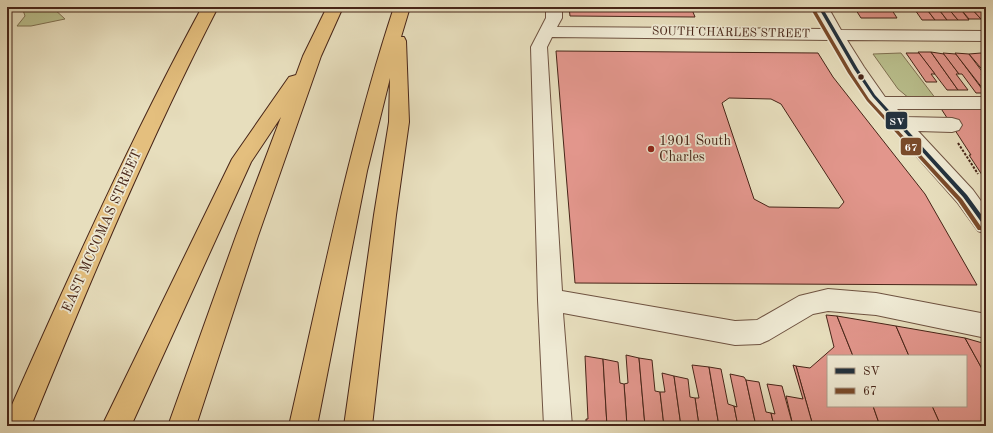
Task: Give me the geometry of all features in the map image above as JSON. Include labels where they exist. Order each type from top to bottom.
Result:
[{"type":"main road","points":[[193,38],[202,7]]},
{"type":"main road","points":[[193,38],[210,7]]},
{"type":"main road","points":[[182,426],[247,236],[312,56],[335,7]]},
{"type":"main road","points":[[303,426],[359,163],[378,85],[400,13]]},
{"type":"main road","points":[[358,426],[385,215],[399,122],[400,13]]},
{"type":"main road","name":"EAST MCCOMAS STREET","points":[[17,426],[88,261],[160,104],[193,38]]},
{"type":"main road","points":[[116,426],[242,159],[312,56]]},
{"type":"street","points":[[554,7],[554,18],[539,47],[550,300],[558,426]]},
{"type":"street","points":[[820,7],[856,69],[881,103],[960,191],[986,226]]},
{"type":"street","name":"SOUTH CHARLES STREET","points":[[547,32],[986,36]]},
{"type":"street","points":[[881,103],[986,104]]},
{"type":"street","points":[[899,124],[954,133]]},
{"type":"street","points":[[550,300],[735,333],[760,332],[808,304],[828,300],[876,304],[986,326]]},
{"type":"path","points":[[954,133],[982,180]]},
{"type":"green space","points":[[22,7],[52,7],[65,19],[31,26],[17,26],[25,16]]},
{"type":"green space","points":[[901,53],[936,99],[910,99],[898,89],[873,54]]},
{"type":"building","points":[[569,7],[691,7],[695,17],[570,16]]},
{"type":"building","points":[[854,7],[890,7],[897,18],[861,18]]},
{"type":"building","points":[[913,7],[925,7],[935,20],[922,20]]},
{"type":"building","points":[[925,7],[937,7],[947,20],[935,20]]},
{"type":"building","points":[[937,7],[947,7],[958,20],[947,20]]},
{"type":"building","points":[[947,7],[959,7],[969,20],[958,20]]},
{"type":"building","points":[[959,7],[970,7],[981,19],[969,19]]},
{"type":"building","points":[[970,7],[982,7],[986,11],[986,19],[981,19]]},
{"type":"building","name":"1901 South Charles","points":[[556,51],[818,53],[833,77],[925,194],[977,285],[575,283]],"holes":[[[729,98],[771,99],[781,104],[844,202],[839,208],[769,207],[754,199],[722,103]]]},
{"type":"building","points":[[918,52],[931,52],[958,90],[947,90]]},
{"type":"building","points":[[931,52],[944,54],[959,74],[956,74],[968,90],[958,90]]},
{"type":"building","points":[[906,53],[919,53],[935,74],[931,74],[937,82],[926,82]]},
{"type":"building","points":[[943,53],[956,54],[985,93],[976,93],[962,74],[959,74]]},
{"type":"building","points":[[955,53],[969,54],[984,74],[981,74],[986,81],[986,89],[983,89]]},
{"type":"building","points":[[981,53],[986,60],[986,74],[969,54]]},
{"type":"building","points":[[940,107],[986,108],[986,181],[969,155],[971,155]]},
{"type":"building","points":[[826,315],[837,316],[853,355],[827,355],[827,407],[873,407],[880,426],[813,426],[796,366],[810,368],[834,347]]},
{"type":"building","points":[[837,316],[896,326],[909,355],[853,355]]},
{"type":"building","points":[[896,326],[965,338],[986,376],[986,426],[941,426],[932,407],[967,407],[967,355],[909,355]]},
{"type":"building","points":[[965,338],[986,344],[986,376]]},
{"type":"building","points":[[626,355],[639,358],[645,426],[627,426],[624,384],[628,383]]},
{"type":"building","points":[[585,356],[603,359],[607,426],[586,424],[586,419],[588,419]]},
{"type":"building","points":[[639,358],[652,360],[655,391],[660,392],[664,426],[645,426]]},
{"type":"building","points":[[603,359],[618,362],[620,383],[624,384],[627,426],[607,426]]},
{"type":"building","points":[[692,365],[709,367],[719,426],[699,426],[695,398],[699,398]]},
{"type":"building","points":[[793,365],[796,366],[813,426],[793,426],[786,396],[803,399]]},
{"type":"building","points":[[709,367],[721,369],[728,404],[734,406],[738,426],[719,426]]},
{"type":"building","points":[[662,373],[674,376],[681,426],[664,426],[660,392],[665,392]]},
{"type":"building","points":[[730,374],[744,377],[746,380],[756,426],[738,426],[734,406],[737,407]]},
{"type":"building","points":[[674,376],[688,379],[690,397],[695,398],[699,426],[681,426]]},
{"type":"building","points":[[746,380],[759,382],[766,412],[771,413],[774,426],[756,426]]},
{"type":"building","points":[[767,384],[782,386],[793,426],[774,426],[771,413],[775,414]]},
{"type":"building","points":[[873,407],[932,407],[941,426],[880,426]]},
{"type":"transit line","name":"SV","points":[[820,7],[856,69],[874,96],[965,196],[986,225]]},
{"type":"transit line","name":"67","points":[[814,11],[850,73],[868,100],[960,200],[980,229]]},
{"type":"place","name":"1901 South Charles","points":[[651,149]]}]
